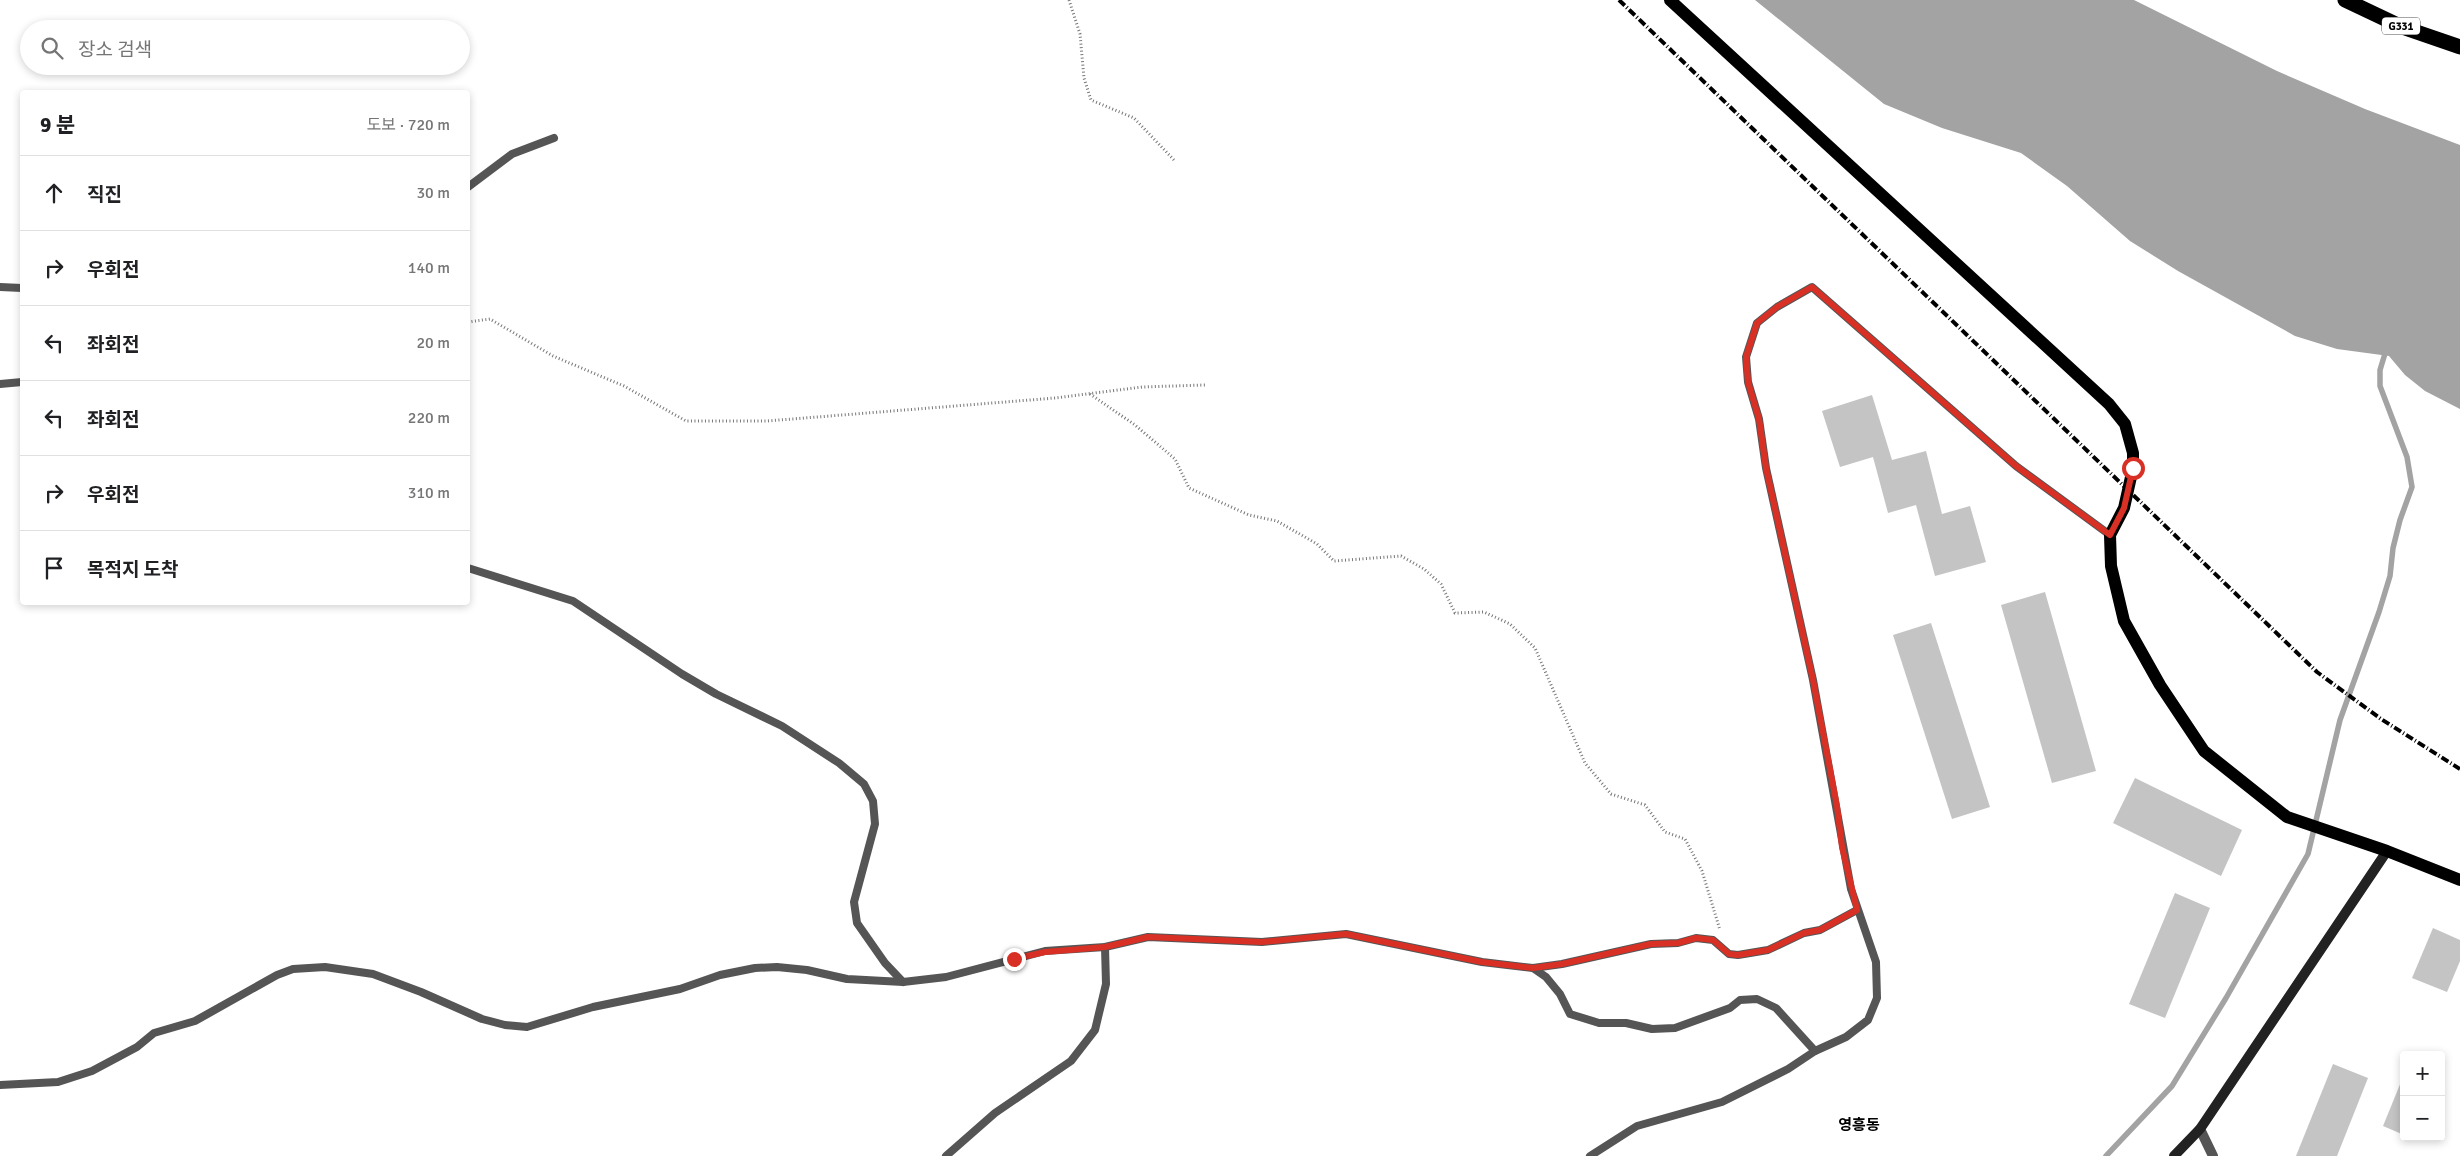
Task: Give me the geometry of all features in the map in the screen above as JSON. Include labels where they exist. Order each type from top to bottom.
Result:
[{"type":"highway","name":"G331","points":[[2345,0],[2402,27],[2460,47]]},
{"type":"main road","points":[[1670,0],[2109,404],[2125,424],[2133,452],[2133,468],[2124,508],[2110,535],[2111,566],[2124,620],[2160,685],[2204,751],[2287,817],[2387,851],[2460,880]]},
{"type":"street","points":[[2174,1156],[2200,1129],[2387,851]]},
{"type":"street","points":[[2200,1129],[2213,1156]]},
{"type":"lane","points":[[470,186],[512,154],[554,138]]},
{"type":"lane","points":[[0,287],[20,288]]},
{"type":"lane","points":[[1590,1156],[1638,1126],[1722,1102],[1788,1068],[1815,1051],[1846,1037],[1868,1020],[1877,998],[1876,962],[1857,910],[1842,847],[1837,806],[1813,680],[1766,468],[1759,419],[1748,382],[1746,357],[1757,323],[1777,307],[1812,287],[2016,466],[2110,535]]},
{"type":"lane","points":[[0,384],[20,382]]},
{"type":"lane","points":[[470,569],[573,601],[682,674],[716,694],[782,726],[838,763],[864,784],[873,801],[875,824],[854,902],[857,923],[885,963],[903,982]]},
{"type":"lane","points":[[0,1085],[58,1082],[92,1071],[137,1047],[154,1033],[196,1021],[276,975],[293,969],[325,967],[373,974],[421,992],[482,1019],[505,1025],[527,1027],[592,1007],[680,989],[720,975],[755,968],[777,967],[807,970],[848,978],[903,982],[946,977],[1045,952],[1105,947],[1148,937],[1262,942],[1346,934],[1482,962],[1533,968],[1562,964],[1651,944],[1678,943],[1696,938],[1713,940],[1729,954],[1738,955],[1768,950],[1804,933],[1820,930],[1857,910]]},
{"type":"lane","points":[[946,1156],[995,1113],[1071,1061],[1095,1030],[1106,984],[1105,947]]},
{"type":"lane","points":[[1533,968],[1546,977],[1560,994],[1570,1014],[1599,1023],[1626,1023],[1652,1029],[1675,1028],[1730,1008],[1740,1000],[1757,999],[1776,1008],[1815,1051]]},
{"type":"path","points":[[1069,0],[1080,34],[1084,78],[1091,100],[1134,118],[1174,160]]},
{"type":"path","points":[[470,322],[490,319],[553,356],[624,386],[686,420],[767,421],[1090,394],[1142,387],[1205,385]]},
{"type":"path","points":[[1090,394],[1135,425],[1175,459],[1189,488],[1249,515],[1277,521],[1317,544],[1334,561],[1401,556],[1424,569],[1440,584],[1455,613],[1484,612],[1510,624],[1534,648],[1585,763],[1610,794],[1645,805],[1665,832],[1685,839],[1702,871],[1729,954]]},
{"type":"shaded area","points":[[1755,0],[2134,0],[2277,71],[2365,109],[2460,145],[2460,409],[2425,391],[2405,375],[2389,356],[2337,349],[2295,336],[2178,271],[2130,241],[2067,186],[2021,153],[1942,128],[1884,104]]},
{"type":"building","points":[[1872,395],[1892,460],[1926,451],[1942,514],[1970,506],[1986,562],[1935,576],[1916,505],[1888,513],[1873,457],[1840,467],[1822,411]]},
{"type":"building","points":[[2045,592],[2096,771],[2052,783],[2001,605]]},
{"type":"building","points":[[1931,623],[1990,807],[1952,819],[1893,635]]},
{"type":"building","points":[[2135,778],[2242,830],[2221,876],[2113,823]]},
{"type":"building","points":[[2175,893],[2210,908],[2165,1018],[2129,1004]]},
{"type":"building","points":[[2433,928],[2460,940],[2460,961],[2447,992],[2412,978]]},
{"type":"building","points":[[2333,1064],[2368,1078],[2337,1156],[2296,1156]]},
{"type":"building","points":[[2400,1084],[2400,1133],[2383,1126]]},
{"type":"waterway","points":[[2106,1156],[2172,1086],[2226,998],[2308,854],[2340,720],[2379,612],[2390,576],[2393,548],[2400,520],[2412,487],[2407,457],[2380,386],[2380,370],[2387,347]]},
{"type":"railway","points":[[1619,0],[2317,672],[2381,719],[2460,769]]},
{"type":"district","name":"영흥동","points":[[1859,1125]]},
{"type":"route","points":[[1014,959],[1045,952],[1105,947],[1148,937],[1262,942],[1346,934],[1482,962],[1533,968],[1562,964],[1651,944],[1678,943],[1696,938],[1713,940],[1729,954],[1738,955],[1768,950],[1804,933],[1820,930],[1857,910],[1842,847],[1837,806],[1813,680],[1782,533],[1766,468],[1759,419],[1748,382],[1746,357],[1757,323],[1777,307],[1812,287],[2016,466],[2110,535],[2124,508],[2133,468]]}]
